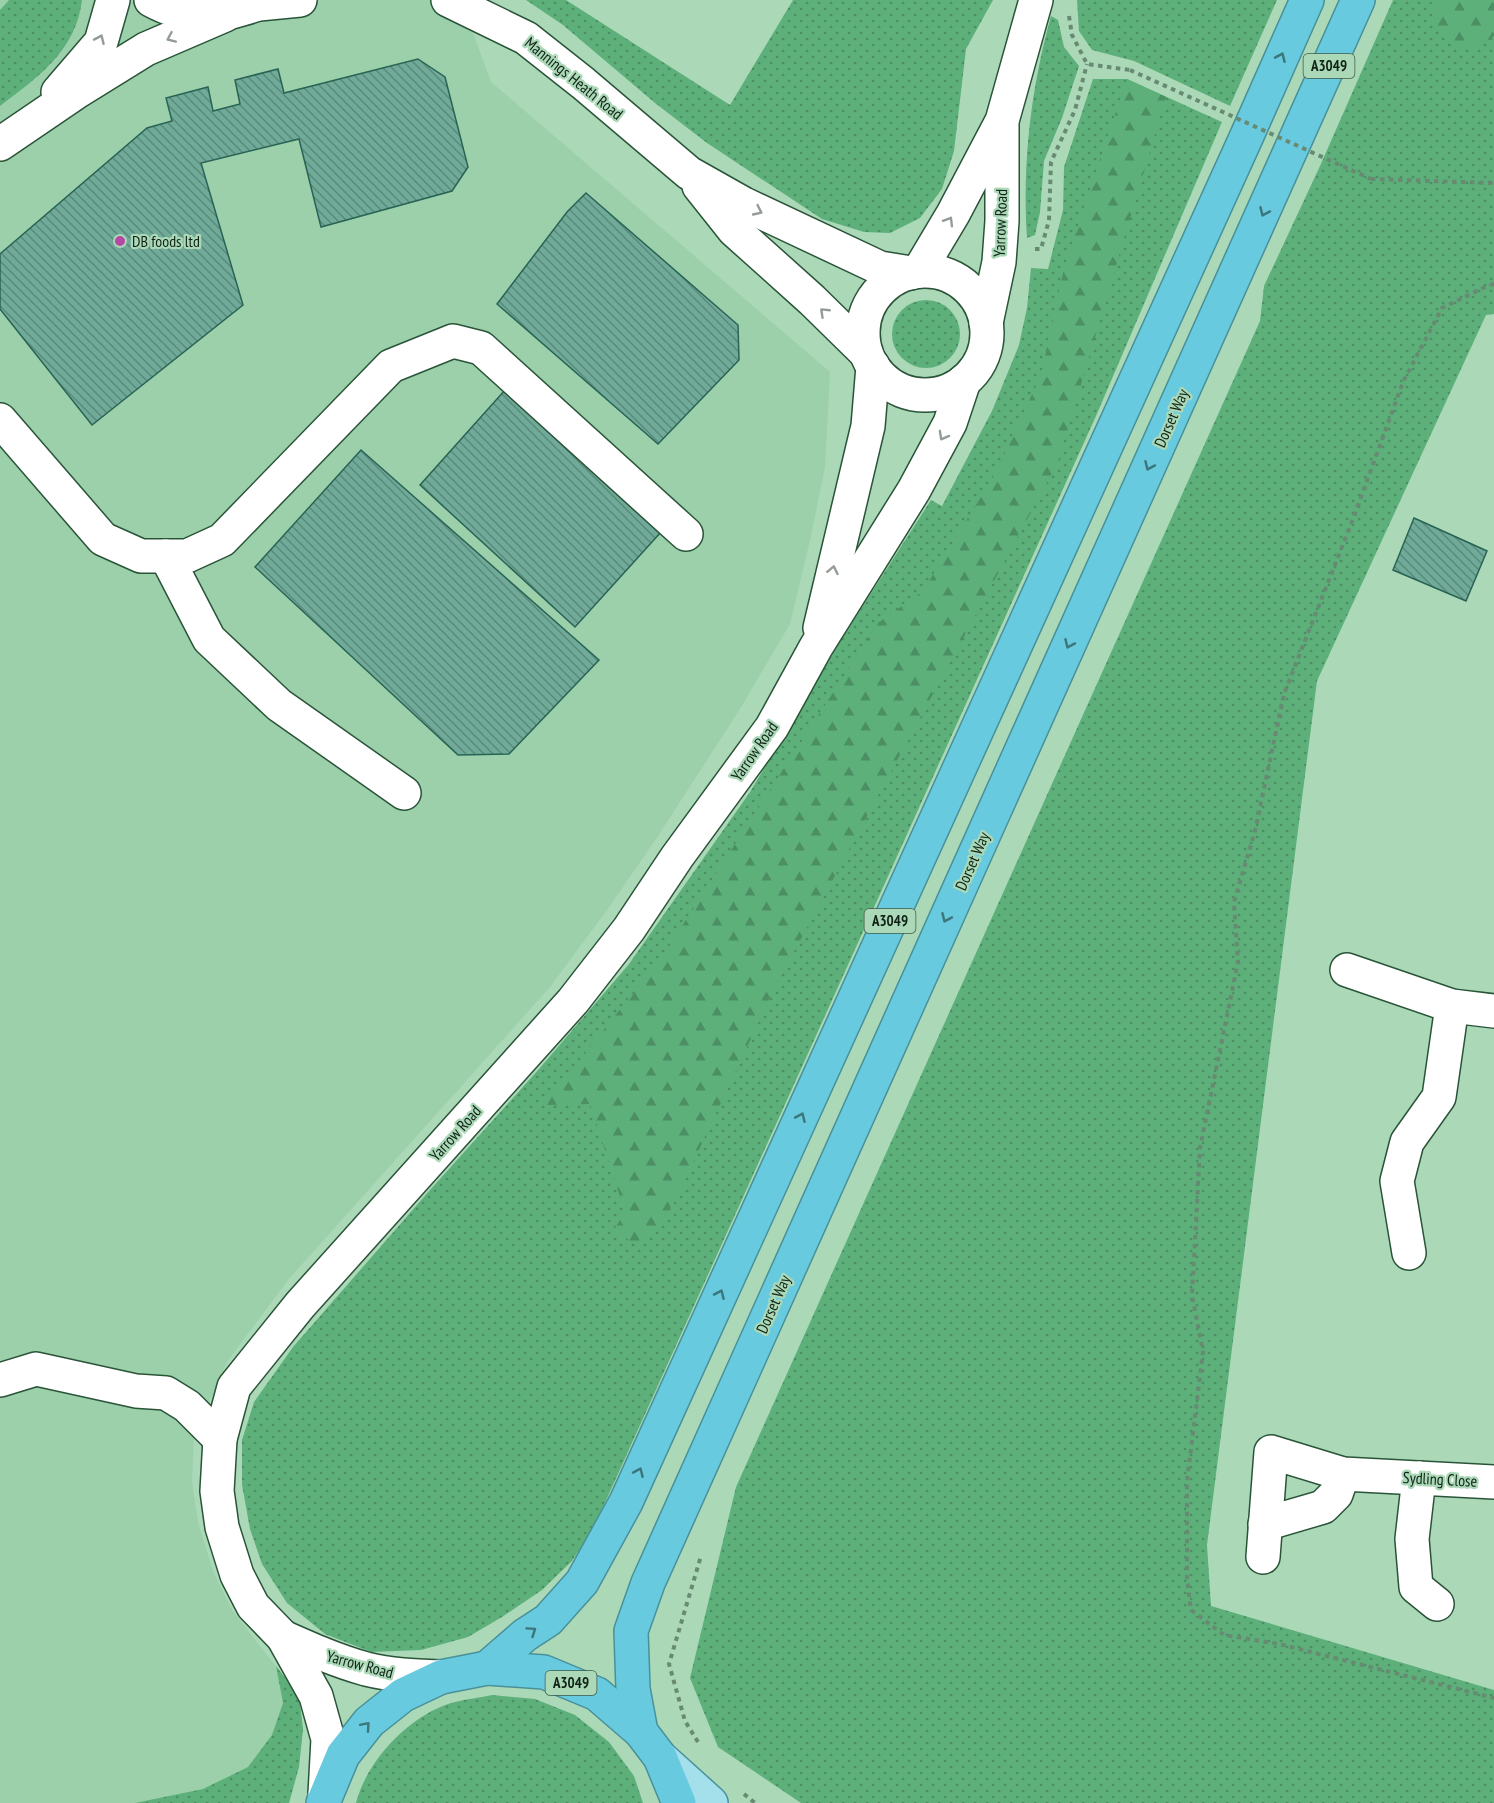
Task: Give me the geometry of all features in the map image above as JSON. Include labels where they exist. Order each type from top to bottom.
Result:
[{"type":"highway","name":"A3049","points":[[487,1668],[525,1635],[548,1620],[582,1582],[626,1502],[1307,0]]},
{"type":"highway","name":"Dorset Way","points":[[650,1744],[633,1689],[631,1631],[648,1583],[1358,0]]},
{"type":"highway","name":"A3049","points":[[324,1798],[343,1755],[369,1722],[403,1695],[441,1677],[487,1668],[544,1672],[597,1694],[650,1744],[679,1803]]},
{"type":"main road","points":[[650,1744],[711,1803]]},
{"type":"street","points":[[39,117],[101,42],[112,0]]},
{"type":"street","points":[[151,0],[167,9],[195,15],[225,15]]},
{"type":"street","points":[[0,144],[75,93],[146,50],[225,15],[261,2],[300,0]]},
{"type":"street","name":"Mannings Heath Road","points":[[448,0],[526,38],[689,172],[744,204],[880,268],[915,272]]},
{"type":"street","name":"Yarrow Road","points":[[915,272],[953,214],[1002,122],[1036,0]]},
{"type":"street","name":"Yarrow Road","points":[[986,323],[999,262],[1002,122]]},
{"type":"street","name":"Mannings Heath Road","points":[[689,172],[734,230],[812,300],[870,359]]},
{"type":"street","points":[[915,272],[938,272],[955,279],[970,290],[981,305],[986,323],[987,339],[983,355],[975,370],[964,381],[946,391],[925,394],[905,391],[887,382],[870,359],[863,336],[865,318],[871,303],[881,289],[895,279],[915,272]]},
{"type":"street","points":[[0,420],[103,539],[141,556],[187,556],[222,540],[392,366],[453,341],[481,348],[686,534]]},
{"type":"street","name":"Yarrow Road","points":[[816,647],[868,426],[870,359]]},
{"type":"street","name":"Yarrow Road","points":[[324,1798],[328,1739],[316,1696],[283,1637],[253,1606],[237,1575],[222,1527],[217,1491],[220,1440],[234,1387],[300,1305],[573,1001],[629,929],[677,857],[772,727],[816,647],[914,490],[950,423],[964,381]]},
{"type":"street","points":[[166,556],[209,639],[279,705],[404,793]]},
{"type":"street","points":[[1347,970],[1452,1006],[1494,1011]]},
{"type":"street","points":[[1409,1253],[1397,1181],[1407,1142],[1439,1097],[1452,1006]]},
{"type":"street","points":[[0,1380],[36,1369],[136,1391],[165,1392],[187,1406],[220,1440]]},
{"type":"street","name":"Sydling Close","points":[[1265,1524],[1270,1452],[1342,1474],[1494,1482]]},
{"type":"street","points":[[1263,1557],[1265,1524],[1323,1506],[1336,1494],[1342,1474]]},
{"type":"street","points":[[1419,1478],[1412,1539],[1416,1587],[1437,1604]]},
{"type":"street","name":"Yarrow Road","points":[[283,1637],[320,1653],[368,1669],[405,1675],[441,1677]]},
{"type":"path","points":[[1000,246],[1041,249],[1049,220],[1051,162],[1075,110],[1088,64],[1072,35],[1068,12]]},
{"type":"path","points":[[1088,64],[1130,70],[1371,179],[1494,183]]},
{"type":"path","points":[[1494,285],[1489,285],[1442,308],[1403,382],[1353,519],[1284,694],[1255,831],[1234,902],[1238,962],[1200,1148],[1192,1295],[1203,1352],[1187,1481],[1187,1579],[1191,1610],[1224,1635],[1279,1644],[1494,1698]]},
{"type":"shaded area","points":[[0,0],[461,0],[491,82],[830,372],[825,467],[790,624],[740,709],[660,833],[550,987],[288,1280],[227,1362],[194,1436],[192,1481],[198,1522],[213,1571],[232,1610],[299,1696],[303,1729],[299,1767],[289,1803],[0,1803]]},
{"type":"green space","points":[[9,0],[82,0],[72,34],[53,61],[0,106],[0,10]]},
{"type":"green space","points":[[526,0],[566,0],[730,105],[793,0],[993,0],[966,49],[954,151],[942,189],[920,218],[890,233],[864,232],[822,219],[707,143],[655,103],[563,25]]},
{"type":"green space","points":[[1077,0],[1277,0],[1230,106],[1134,61],[1092,50],[1079,31]]},
{"type":"green space","points":[[1393,0],[1494,0],[1494,314],[1486,315],[1317,681],[1207,1545],[1211,1606],[1494,1690],[1494,1803],[801,1803],[718,1747],[690,1678],[736,1487],[1260,321],[1264,286]]},
{"type":"green space","points":[[1432,0],[1494,0],[1494,36],[1483,44],[1471,47],[1460,47],[1450,43],[1435,26]]},
{"type":"green space","points":[[1051,16],[1058,20],[1064,47],[1079,66],[1062,118],[1044,161],[1040,212],[1035,235],[1027,238],[1027,154],[1033,98]]},
{"type":"green space","points":[[1093,79],[1127,79],[1222,122],[1096,416],[594,1527],[572,1561],[542,1590],[468,1637],[421,1650],[371,1652],[325,1634],[287,1603],[262,1564],[250,1529],[242,1485],[242,1440],[254,1402],[293,1347],[629,964],[750,792],[839,643],[931,500],[942,506],[992,411],[1019,345],[1027,308],[1031,268],[1048,269],[1063,210],[1064,167]]},
{"type":"green space","points":[[1127,79],[1166,97],[1058,462],[776,985],[674,1203],[640,1246],[613,1231],[625,1212],[590,1104],[544,1105],[664,954],[878,623],[923,591],[996,472],[1041,375],[1065,264]]},
{"type":"green space","points":[[926,300],[939,303],[950,310],[957,321],[960,334],[957,347],[950,358],[939,365],[926,368],[913,365],[902,358],[895,347],[892,334],[895,321],[902,310],[913,303]]},
{"type":"green space","points":[[276,1666],[299,1696],[303,1729],[299,1767],[289,1803],[135,1803],[203,1789],[248,1767],[272,1735],[283,1703]]},
{"type":"green space","points":[[492,1695],[535,1699],[575,1715],[609,1742],[634,1776],[643,1803],[356,1803],[370,1771],[380,1756],[405,1729],[435,1709],[461,1700]]},
{"type":"building","name":"DB foods ltd","points":[[418,59],[445,77],[468,167],[452,191],[321,227],[299,139],[201,163],[243,305],[92,425],[0,309],[0,254],[147,128],[172,121],[166,98],[208,87],[213,111],[240,104],[235,80],[278,69],[284,93]]},
{"type":"building","points":[[586,193],[738,325],[739,360],[658,444],[497,304],[567,212]]},
{"type":"building","points":[[505,390],[661,532],[575,627],[420,485]]},
{"type":"building","points":[[361,450],[599,660],[509,754],[458,755],[255,567]]},
{"type":"building","points":[[1414,518],[1487,551],[1466,601],[1393,570]]},
{"type":"place","name":"DB foods ltd","points":[[120,241]]}]
